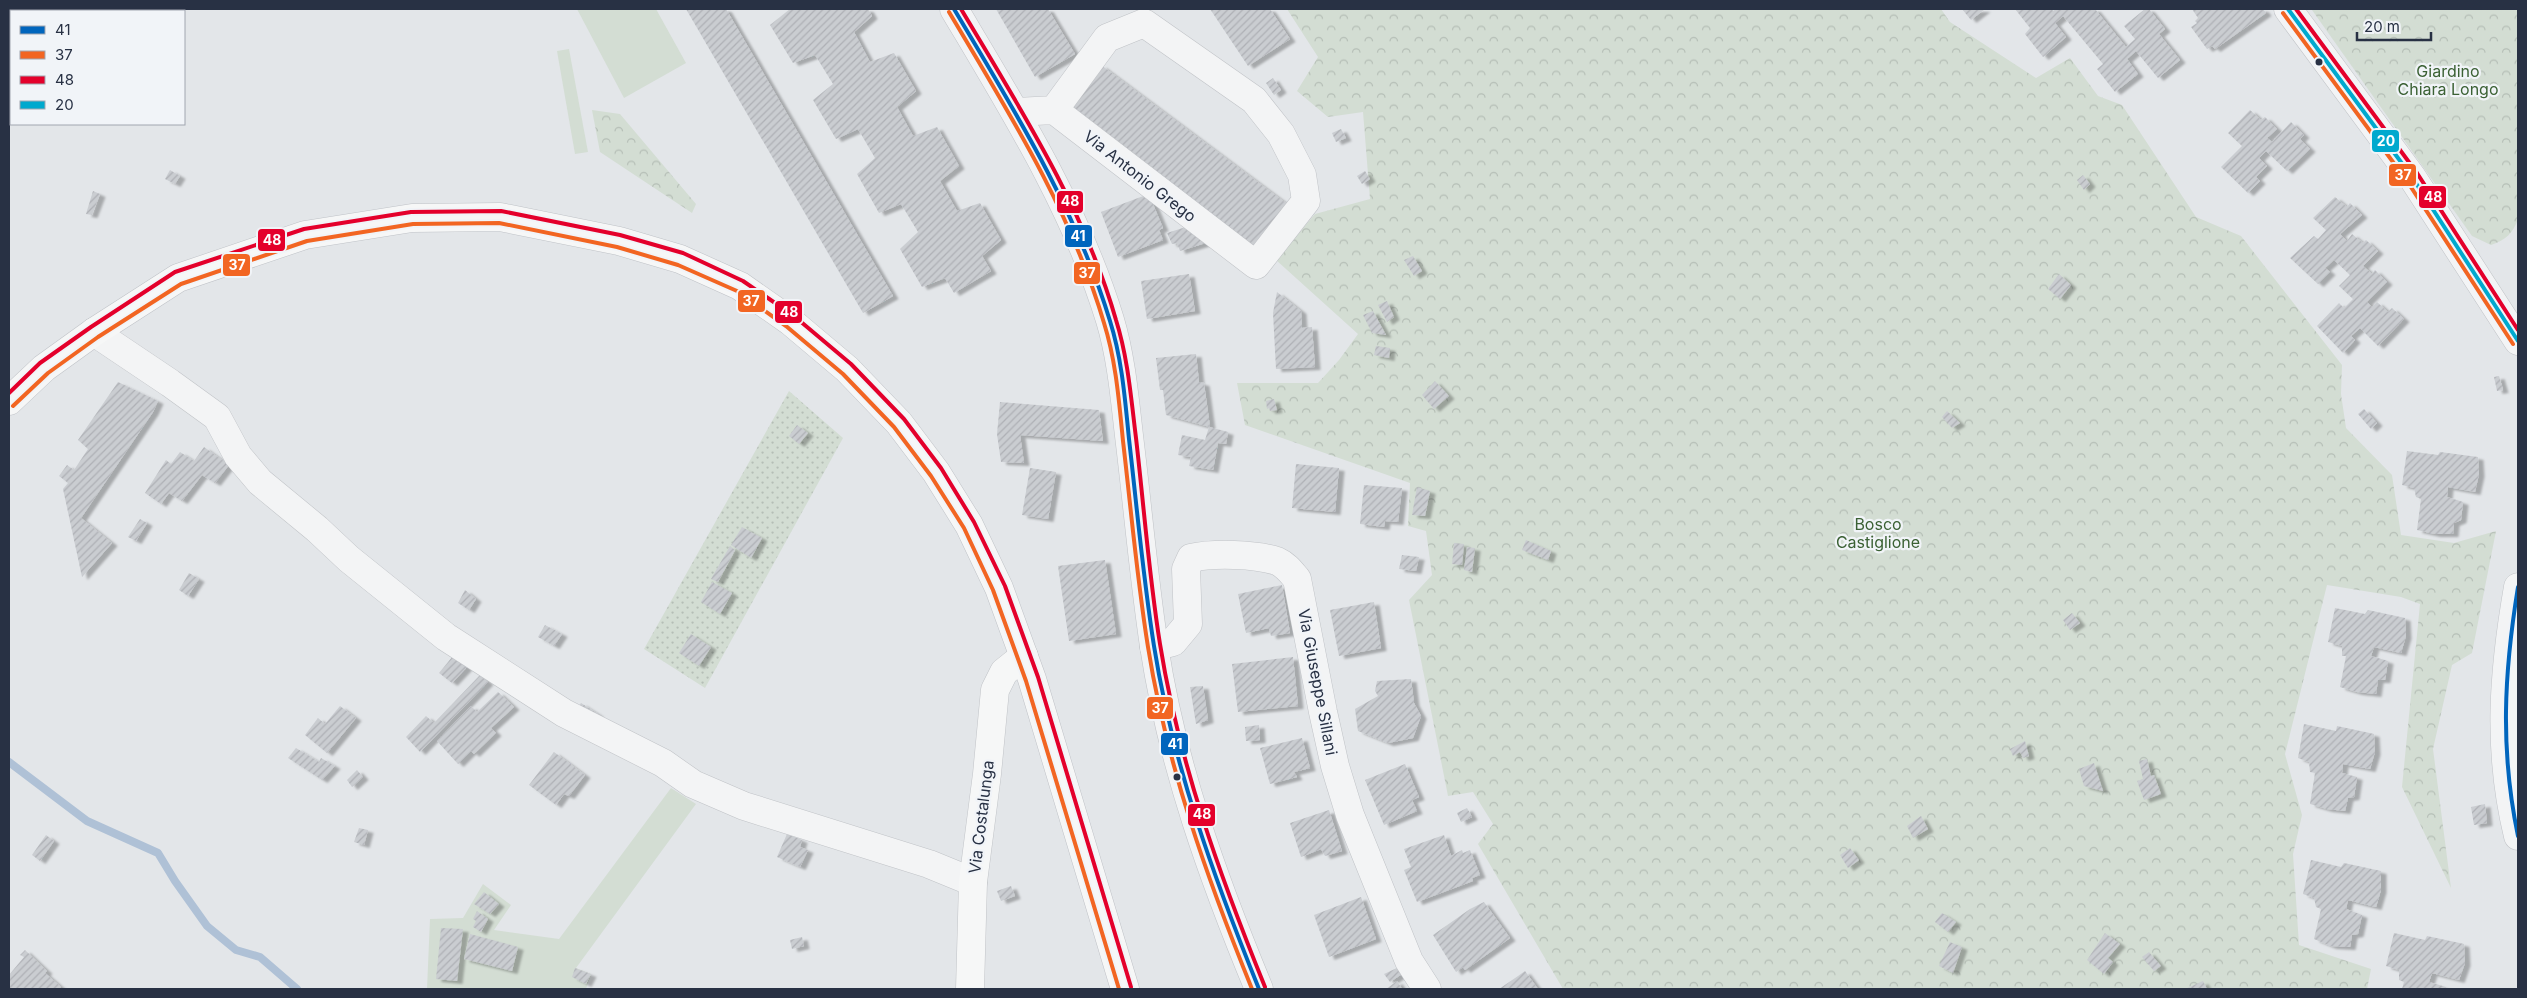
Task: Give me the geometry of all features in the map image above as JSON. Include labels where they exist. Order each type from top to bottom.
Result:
[{"type":"main road","points":[[9,401],[44,368],[94,332],[178,278],[305,235],[412,218],[500,217],[619,241],[680,259],[740,286],[790,321],[847,369],[899,423],[936,472],[969,524],[999,588],[1024,656],[1125,989]]},
{"type":"main road","name":"Via Costalunga","points":[[970,989],[973,882],[987,774],[995,690],[1004,672],[1024,656]]},
{"type":"street","points":[[954,9],[1016,112],[1062,202],[1092,266],[1110,323],[1122,380],[1154,647],[1168,720],[1189,801],[1220,897],[1259,989]]},
{"type":"street","points":[[2288,9],[2412,177],[2518,341]]},
{"type":"street","name":"Via Antonio Grego","points":[[1144,23],[1254,100],[1281,134],[1302,175],[1306,201],[1256,265],[1054,110],[1107,38],[1144,23]]},
{"type":"street","points":[[1016,112],[1054,110]]},
{"type":"street","points":[[94,332],[170,382],[216,418],[238,456],[260,482],[317,529],[349,559],[446,637],[564,713],[663,763],[693,784],[744,806],[929,864],[973,882]]},
{"type":"street","name":"Via Giuseppe Sillani","points":[[1154,647],[1173,642],[1188,624],[1186,569],[1191,558],[1205,555],[1259,558],[1277,562],[1288,568],[1297,579],[1327,730],[1350,815],[1409,960],[1428,989]]},
{"type":"street","points":[[2518,587],[2504,702],[2506,773],[2518,836]]},
{"type":"green space","points":[[577,9],[656,9],[686,63],[624,98]]},
{"type":"green space","name":"Bosco Castiglione","points":[[1287,9],[1941,9],[1950,22],[2036,78],[2070,58],[2098,96],[2122,105],[2196,217],[2241,236],[2342,365],[2341,394],[2346,428],[2392,475],[2401,535],[2454,543],[2496,531],[2472,653],[2452,665],[2433,749],[2451,888],[2402,787],[2420,604],[2401,597],[2327,585],[2285,754],[2302,815],[2293,854],[2299,945],[2371,969],[2367,989],[1563,989],[1478,844],[1493,824],[1473,792],[1448,796],[1409,600],[1432,575],[1426,531],[1408,526],[1410,483],[1245,425],[1237,383],[1318,383],[1339,360],[1358,334],[1276,260],[1315,214],[1370,199],[1363,112],[1328,117],[1297,91],[1318,57]]},
{"type":"green space","name":"Giardino Chiara Longo","points":[[2518,9],[2518,219],[2514,228],[2501,241],[2491,245],[2472,236],[2312,10]]},
{"type":"green space","points":[[569,49],[588,152],[575,154],[557,51]]},
{"type":"green space","points":[[592,110],[620,114],[696,204],[692,213],[600,152]]},
{"type":"green space","points":[[789,391],[843,438],[705,688],[644,649]]},
{"type":"green space","points":[[671,788],[696,804],[576,968],[591,974],[586,989],[427,989],[430,919],[463,918],[483,884],[511,905],[494,930],[559,939]]},
{"type":"building","points":[[686,9],[726,9],[893,296],[863,313]]},
{"type":"building","points":[[790,9],[868,9],[872,16],[854,32],[870,62],[894,53],[916,91],[897,107],[913,136],[937,127],[959,166],[940,181],[957,211],[980,203],[1001,240],[982,256],[991,271],[954,293],[945,278],[922,287],[900,249],[918,232],[901,204],[879,213],[857,174],[875,158],[858,129],[836,139],[813,100],[833,84],[815,55],[793,63],[770,25]]},
{"type":"building","points":[[996,9],[1048,9],[1075,54],[1035,77]]},
{"type":"building","points":[[1210,9],[1270,9],[1290,39],[1248,66]]},
{"type":"building","points":[[1962,9],[1985,9],[1971,20]]},
{"type":"building","points":[[2015,9],[2052,9],[2053,11],[2056,9],[2095,9],[2126,47],[2135,39],[2124,26],[2145,9],[2149,9],[2165,29],[2159,34],[2180,60],[2158,78],[2136,51],[2127,59],[2138,74],[2115,92],[2097,69],[2103,64],[2063,16],[2055,23],[2066,37],[2043,57],[2025,34],[2030,28]]},
{"type":"building","points":[[2192,9],[2263,9],[2266,13],[2215,49],[2212,46],[2207,49],[2191,27],[2197,23],[2195,21],[2198,18]]},
{"type":"building","points":[[1101,65],[1291,207],[1259,250],[1070,107]]},
{"type":"building","points":[[1273,78],[1281,90],[1274,95],[1266,83]]},
{"type":"building","points":[[2250,110],[2261,120],[2265,117],[2277,129],[2267,138],[2272,142],[2291,122],[2304,135],[2300,139],[2310,149],[2287,171],[2266,151],[2259,158],[2267,166],[2256,177],[2260,181],[2248,193],[2221,167],[2242,146],[2228,133]]},
{"type":"building","points":[[1341,129],[1346,138],[1336,142],[1332,133]]},
{"type":"building","points":[[170,170],[180,176],[175,184],[165,179]]},
{"type":"building","points":[[1365,171],[1370,179],[1362,184],[1357,176]]},
{"type":"building","points":[[2083,175],[2090,184],[2084,190],[2077,180]]},
{"type":"building","points":[[93,191],[100,194],[92,215],[86,214]]},
{"type":"building","points":[[1146,195],[1150,197],[1163,228],[1159,230],[1163,240],[1118,257],[1101,212]]},
{"type":"building","points":[[2335,197],[2347,207],[2350,203],[2362,215],[2340,234],[2347,241],[2352,234],[2363,243],[2366,240],[2378,251],[2363,266],[2372,274],[2375,270],[2387,282],[2367,302],[2372,307],[2377,302],[2388,312],[2392,308],[2404,319],[2378,346],[2360,328],[2351,336],[2355,340],[2343,353],[2317,326],[2339,303],[2344,308],[2353,299],[2339,286],[2350,275],[2334,260],[2325,268],[2330,272],[2318,284],[2290,258],[2314,236],[2318,239],[2326,230],[2313,218]]},
{"type":"building","points":[[1189,226],[1209,242],[1180,251],[1177,243],[1172,244],[1167,233]]},
{"type":"building","points":[[1413,256],[1422,271],[1414,276],[1404,260]]},
{"type":"building","points":[[1189,274],[1195,311],[1147,319],[1141,281]]},
{"type":"building","points":[[2059,274],[2071,285],[2060,299],[2048,289]]},
{"type":"building","points":[[1277,292],[1301,311],[1302,328],[1312,327],[1315,367],[1276,369],[1273,313]]},
{"type":"building","points":[[1387,301],[1394,317],[1387,322],[1378,305]]},
{"type":"building","points":[[1373,311],[1386,335],[1372,333],[1363,315]]},
{"type":"building","points":[[1376,346],[1390,348],[1389,358],[1374,355]]},
{"type":"building","points":[[1196,354],[1199,382],[1204,383],[1210,427],[1166,415],[1163,390],[1160,390],[1156,358]]},
{"type":"building","points":[[2499,376],[2503,390],[2497,391],[2494,377]]},
{"type":"building","points":[[1435,381],[1449,396],[1434,409],[1422,395]]},
{"type":"building","points":[[118,382],[158,401],[153,412],[81,518],[112,543],[82,577],[63,489],[68,483],[59,476],[67,465],[74,470],[88,449],[78,440]]},
{"type":"building","points":[[1274,399],[1277,410],[1270,411],[1269,408],[1267,409],[1266,401]]},
{"type":"building","points":[[1000,402],[1099,410],[1103,441],[1020,435],[1024,463],[1001,462],[997,434]]},
{"type":"building","points":[[2364,409],[2377,423],[2371,429],[2358,414]]},
{"type":"building","points":[[1947,411],[1960,423],[1952,428],[1942,417]]},
{"type":"building","points":[[797,425],[808,433],[799,444],[789,436]]},
{"type":"building","points":[[1209,427],[1228,432],[1226,444],[1218,443],[1213,470],[1189,466],[1191,457],[1178,455],[1182,435],[1205,440]]},
{"type":"building","points":[[204,447],[229,465],[215,483],[202,475],[182,501],[169,493],[161,504],[145,493],[166,460],[171,464],[180,452],[194,461]]},
{"type":"building","points":[[2407,451],[2438,455],[2440,452],[2478,457],[2479,474],[2475,492],[2448,487],[2447,497],[2463,502],[2461,520],[2454,523],[2453,534],[2435,534],[2417,530],[2421,499],[2416,497],[2414,488],[2402,485]]},
{"type":"building","points":[[1296,464],[1339,468],[1335,512],[1292,508]]},
{"type":"building","points":[[1030,468],[1056,472],[1048,519],[1022,515]]},
{"type":"building","points":[[1364,485],[1402,488],[1398,522],[1385,521],[1384,527],[1360,524]]},
{"type":"building","points":[[1417,487],[1430,491],[1425,516],[1412,515]]},
{"type":"building","points":[[140,519],[147,523],[136,541],[128,537]]},
{"type":"building","points":[[742,527],[762,538],[751,558],[731,545]]},
{"type":"building","points":[[1526,540],[1551,551],[1548,560],[1522,550]]},
{"type":"building","points":[[1454,543],[1464,544],[1462,565],[1452,564]]},
{"type":"building","points":[[730,546],[735,550],[718,582],[711,579]]},
{"type":"building","points":[[1467,547],[1475,548],[1472,572],[1464,570]]},
{"type":"building","points":[[1402,555],[1419,557],[1416,571],[1399,569]]},
{"type":"building","points":[[1105,560],[1116,634],[1069,641],[1058,566]]},
{"type":"building","points":[[189,573],[199,579],[188,596],[179,590]]},
{"type":"building","points":[[712,582],[732,593],[720,614],[701,602]]},
{"type":"building","points":[[1282,585],[1290,633],[1271,636],[1269,628],[1246,633],[1238,594]]},
{"type":"building","points":[[465,590],[476,599],[469,610],[458,603]]},
{"type":"building","points":[[1374,602],[1381,648],[1339,656],[1330,610]]},
{"type":"building","points":[[2335,608],[2365,614],[2368,610],[2405,618],[2406,636],[2401,653],[2374,647],[2371,656],[2388,661],[2385,680],[2378,680],[2376,694],[2357,692],[2340,687],[2346,656],[2342,656],[2342,646],[2328,642]]},
{"type":"building","points":[[2072,613],[2080,623],[2070,630],[2063,620]]},
{"type":"building","points":[[545,625],[562,634],[554,646],[538,637]]},
{"type":"building","points":[[691,634],[711,647],[699,666],[679,653]]},
{"type":"building","points":[[453,656],[467,667],[452,683],[439,673]]},
{"type":"building","points":[[1293,657],[1298,706],[1238,712],[1232,664]]},
{"type":"building","points":[[480,675],[488,682],[420,752],[406,737],[426,716],[434,723]]},
{"type":"building","points":[[1411,679],[1414,703],[1421,716],[1413,738],[1388,743],[1358,731],[1355,709],[1378,696],[1375,691],[1377,681]]},
{"type":"building","points":[[1203,686],[1208,720],[1196,724],[1190,687]]},
{"type":"building","points":[[498,692],[514,707],[491,728],[496,733],[474,754],[471,751],[458,764],[437,741],[471,706],[477,712]]},
{"type":"building","points":[[581,703],[598,714],[592,722],[575,713]]},
{"type":"building","points":[[340,706],[356,718],[327,753],[305,735],[318,718],[325,724]]},
{"type":"building","points":[[2304,724],[2336,731],[2337,726],[2374,734],[2375,752],[2370,769],[2343,764],[2342,773],[2357,777],[2354,797],[2348,798],[2345,811],[2327,809],[2310,804],[2315,773],[2310,772],[2309,762],[2298,758]]},
{"type":"building","points":[[1259,725],[1260,740],[1246,741],[1245,727]]},
{"type":"building","points":[[1302,738],[1310,768],[1294,772],[1297,777],[1270,784],[1260,748]]},
{"type":"building","points":[[2025,741],[2029,756],[2023,758],[2020,752],[2013,756],[2010,749]]},
{"type":"building","points":[[296,748],[319,762],[321,758],[335,766],[322,780],[288,758]]},
{"type":"building","points":[[554,752],[585,775],[569,796],[564,794],[556,805],[529,785]]},
{"type":"building","points":[[2147,759],[2151,776],[2154,775],[2161,794],[2144,800],[2137,781],[2143,779],[2139,761]]},
{"type":"building","points":[[2094,763],[2103,791],[2084,786],[2079,769]]},
{"type":"building","points":[[1405,764],[1419,797],[1412,800],[1417,811],[1384,825],[1365,780]]},
{"type":"building","points":[[357,770],[363,777],[352,787],[347,780]]},
{"type":"building","points":[[2485,804],[2487,823],[2474,825],[2471,807]]},
{"type":"building","points":[[1467,808],[1472,817],[1461,822],[1457,813]]},
{"type":"building","points":[[1329,810],[1342,851],[1325,856],[1321,849],[1301,857],[1290,823]]},
{"type":"building","points":[[1921,816],[1928,829],[1913,838],[1907,826]]},
{"type":"building","points":[[359,828],[368,830],[364,845],[354,842]]},
{"type":"building","points":[[787,834],[802,840],[800,847],[808,850],[800,867],[777,857]]},
{"type":"building","points":[[46,835],[54,841],[40,861],[32,855]]},
{"type":"building","points":[[1444,835],[1451,856],[1462,850],[1463,853],[1470,850],[1480,875],[1472,878],[1473,881],[1417,902],[1404,870],[1411,867],[1404,849]]},
{"type":"building","points":[[1850,848],[1859,860],[1848,868],[1840,855]]},
{"type":"building","points":[[2311,860],[2341,867],[2344,863],[2381,871],[2381,890],[2376,907],[2348,900],[2346,909],[2362,915],[2358,934],[2352,935],[2350,947],[2331,946],[2314,939],[2321,909],[2316,907],[2314,898],[2303,894]]},
{"type":"building","points":[[1011,886],[1015,896],[1001,901],[997,891]]},
{"type":"building","points":[[484,892],[499,904],[490,914],[474,904]]},
{"type":"building","points":[[1361,897],[1376,939],[1329,957],[1314,915]]},
{"type":"building","points":[[1484,902],[1510,938],[1465,970],[1463,967],[1456,972],[1433,935],[1470,909]]},
{"type":"building","points":[[477,911],[488,919],[481,932],[473,927],[476,921],[473,919]]},
{"type":"building","points":[[1942,913],[1956,922],[1948,932],[1935,922]]},
{"type":"building","points":[[441,928],[463,929],[457,981],[436,979]]},
{"type":"building","points":[[2105,933],[2120,944],[2108,958],[2113,962],[2104,974],[2087,960]]},
{"type":"building","points":[[2394,933],[2425,940],[2427,936],[2464,944],[2465,963],[2459,980],[2432,973],[2429,982],[2446,987],[2446,989],[2402,989],[2404,982],[2399,980],[2399,970],[2386,966]]},
{"type":"building","points":[[470,934],[518,947],[512,971],[464,959]]},
{"type":"building","points":[[802,937],[804,946],[792,949],[790,940]]},
{"type":"building","points":[[1950,942],[1962,947],[1953,973],[1939,966]]},
{"type":"building","points":[[25,950],[47,971],[45,973],[61,987],[58,989],[9,989],[9,975],[24,957],[20,955]]},
{"type":"building","points":[[2149,952],[2161,966],[2154,971],[2142,957]]},
{"type":"building","points":[[575,968],[591,974],[586,984],[572,977]]},
{"type":"building","points":[[1397,968],[1402,974],[1390,982],[1384,974]]},
{"type":"building","points":[[1525,971],[1538,989],[1499,989],[1518,976]]},
{"type":"building","points":[[1397,981],[1402,989],[1386,989]]},
{"type":"building","points":[[2203,981],[2207,989],[2185,989]]},
{"type":"waterway","points":[[9,762],[87,821],[158,853],[207,926],[236,950],[260,957],[297,989]]},
{"type":"transit line","name":"41","points":[[954,9],[1020,122],[1061,199],[1080,239],[1110,321],[1122,379],[1140,542],[1162,690],[1172,734],[1197,820],[1226,905],[1259,989]]},
{"type":"transit line","name":"48","points":[[961,9],[1028,121],[1068,198],[1087,238],[1116,320],[1129,378],[1153,593],[1168,688],[1178,732],[1203,818],[1232,903],[1265,987]]},
{"type":"transit line","name":"20","points":[[2288,9],[2412,177],[2518,341]]},
{"type":"transit line","name":"48","points":[[2296,9],[2417,173],[2518,330]]},
{"type":"transit line","name":"37","points":[[949,12],[1015,124],[1056,201],[1074,241],[1104,323],[1116,381],[1134,544],[1156,691],[1177,778],[1190,821],[1219,905],[1252,989]]},
{"type":"transit line","name":"37","points":[[2283,13],[2407,181],[2513,344]]},
{"type":"transit line","name":"48","points":[[9,393],[40,363],[175,272],[304,229],[411,212],[501,211],[620,235],[683,253],[743,281],[794,316],[851,364],[904,419],[941,468],[974,522],[1005,586],[1038,677],[1131,987]]},
{"type":"transit line","name":"37","points":[[13,406],[48,373],[98,337],[181,284],[307,241],[413,224],[499,223],[617,247],[678,265],[737,291],[786,326],[843,374],[894,427],[931,476],[964,528],[993,590],[1026,681],[1119,989]]},
{"type":"transit line","name":"41","points":[[2518,587],[2513,619],[2506,711],[2508,773],[2518,836]]}]
